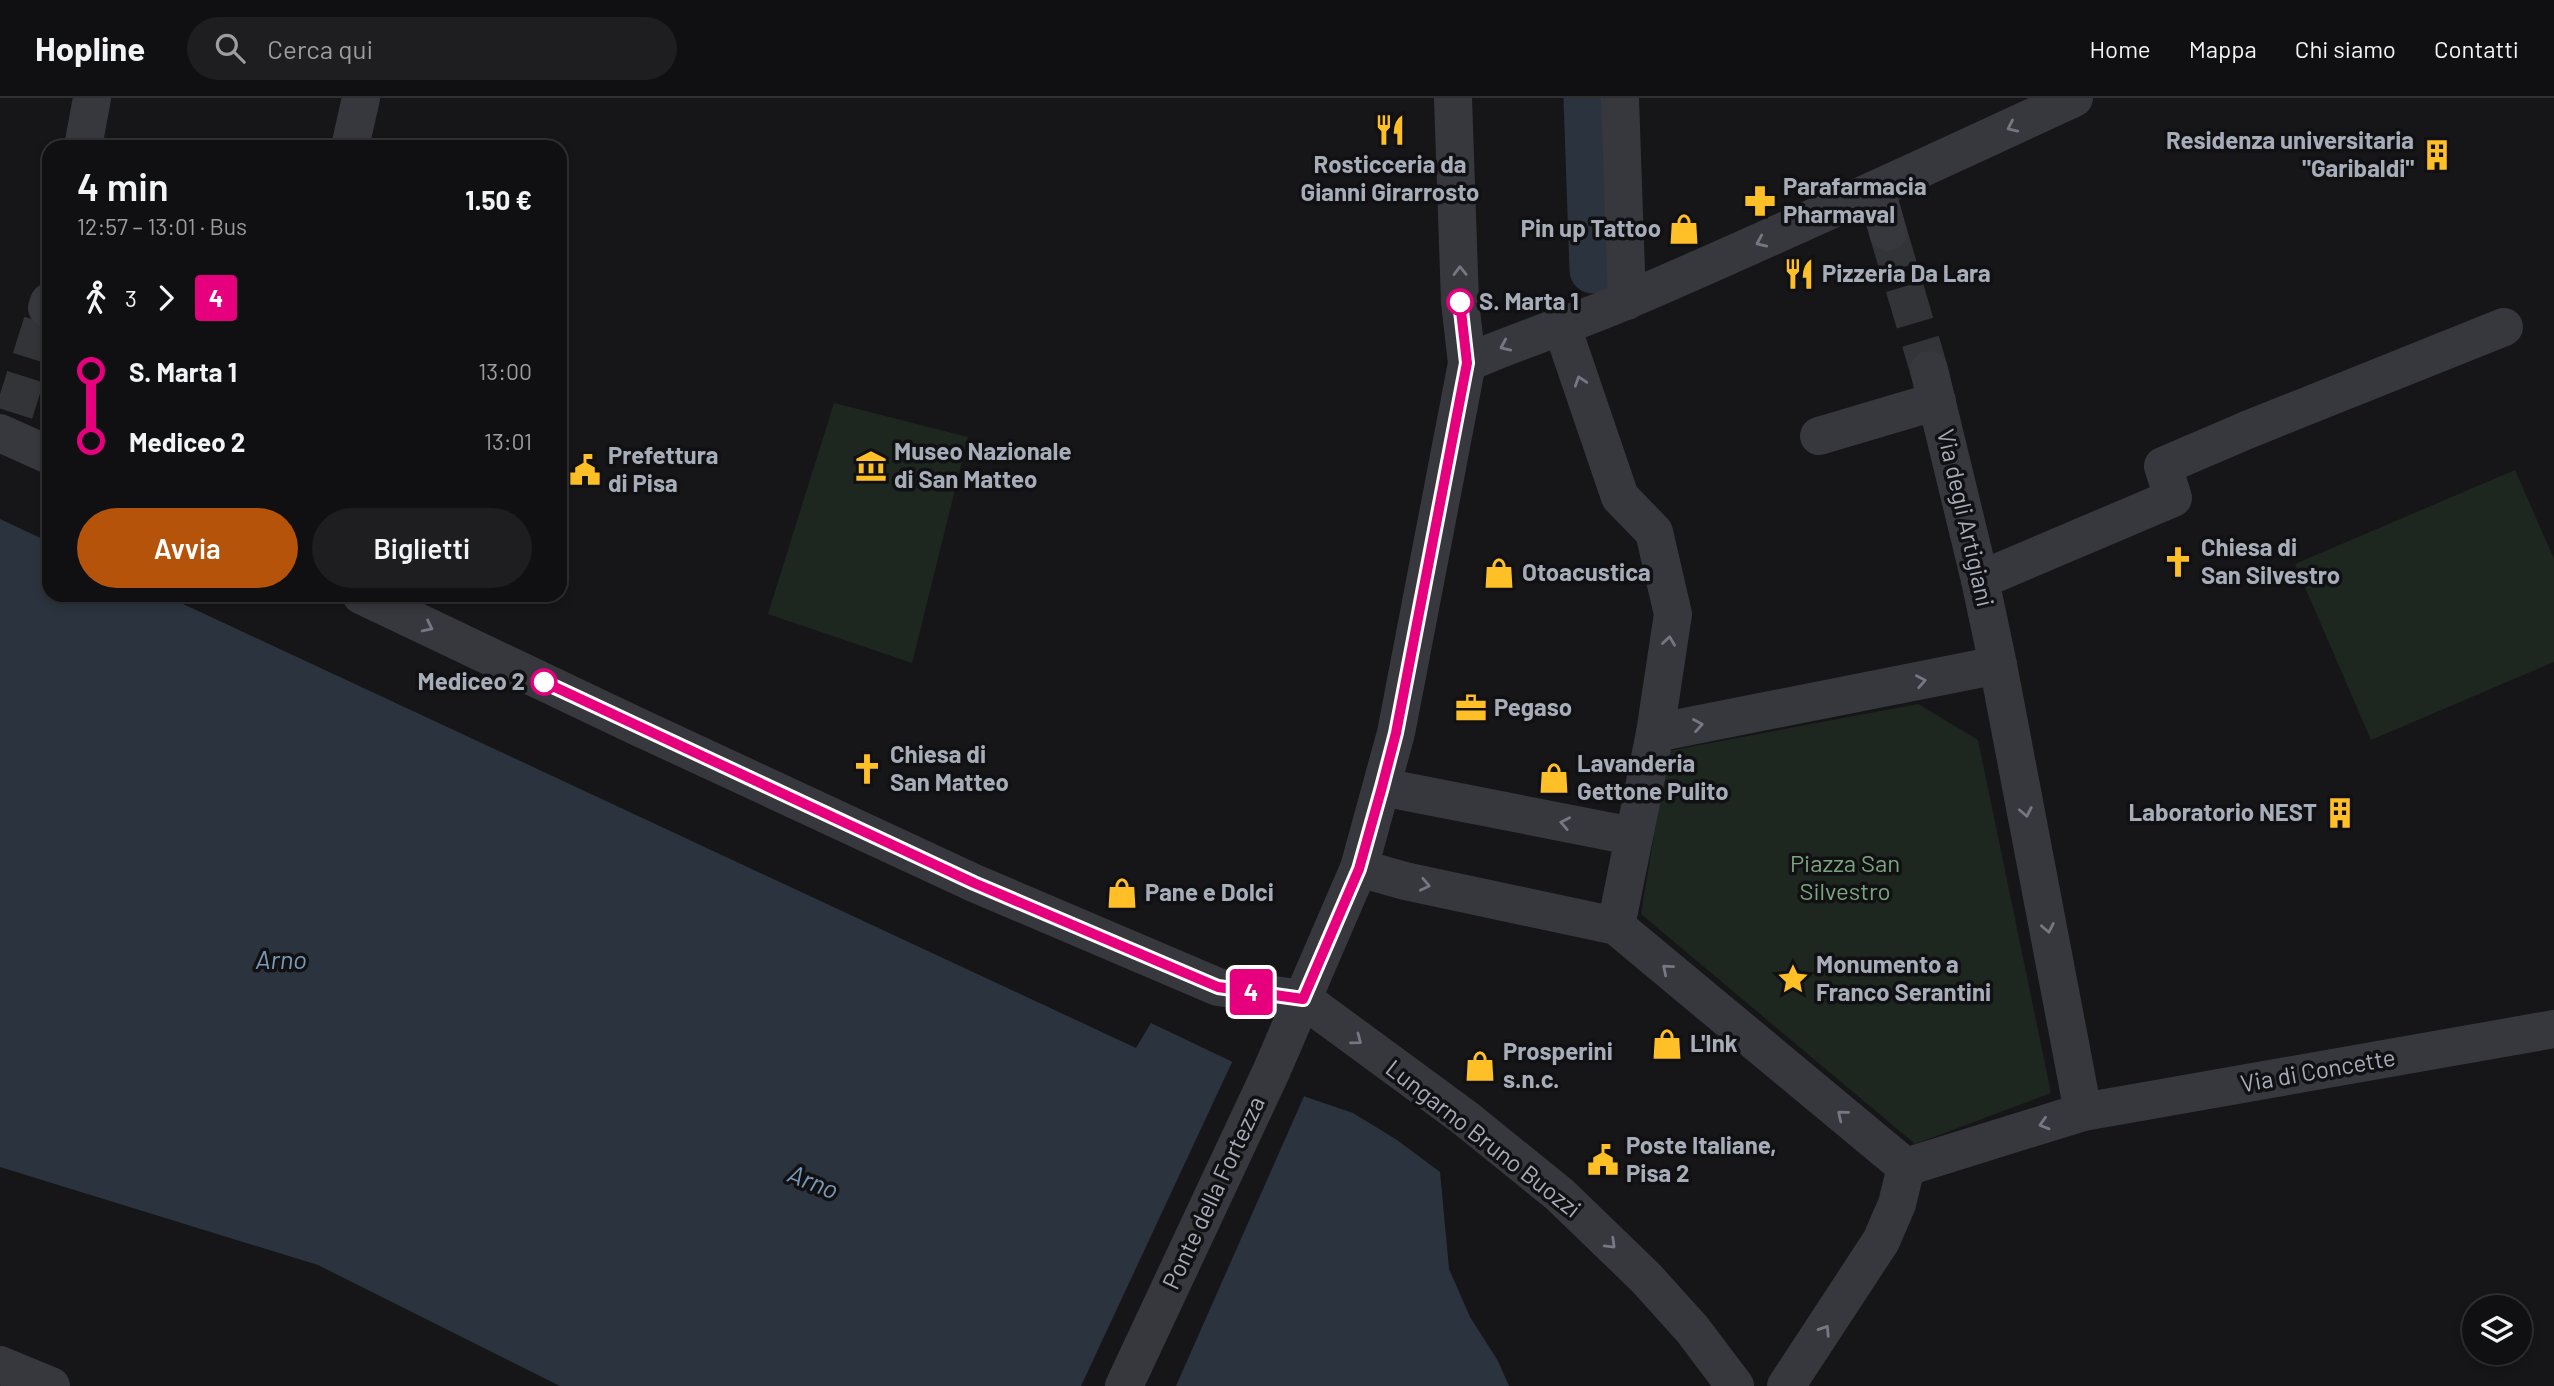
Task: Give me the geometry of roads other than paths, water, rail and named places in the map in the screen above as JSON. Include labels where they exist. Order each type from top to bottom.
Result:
[{"type":"street","points":[[84,140],[92,98]]},
{"type":"street","points":[[352,140],[361,98]]},
{"type":"street","name":"Ponte della Fortezza","points":[[1124,1386],[1271,1072],[1359,869],[1396,733],[1467,363],[1460,302],[1453,98]]},
{"type":"street","points":[[1620,98],[1627,301]]},
{"type":"street","points":[[1467,363],[1518,340],[1562,327],[1627,301],[2074,98]]},
{"type":"street","points":[[1876,190],[1888,232]]},
{"type":"street","points":[[1562,327],[1620,497],[1654,533],[1673,614],[1655,733],[1632,836],[1616,926]]},
{"type":"street","points":[[1980,580],[2173,498],[2163,466],[2504,327]]},
{"type":"street","name":"Via degli Artigiani","points":[[1819,436],[1933,386],[1998,665]]},
{"type":"street","points":[[7,428],[42,450]]},
{"type":"street","points":[[377,602],[622,720],[987,888],[1218,987],[1303,999]]},
{"type":"street","points":[[1655,733],[1998,665],[2083,1112],[1906,1167]]},
{"type":"street","points":[[1382,787],[1632,836]]},
{"type":"street","points":[[1359,869],[1616,926],[1906,1167]]},
{"type":"street","name":"Lungarno Bruno Buozzi","points":[[1303,999],[1465,1118],[1559,1194],[1646,1278],[1692,1329],[1735,1386]]},
{"type":"street","name":"Via di Concette","points":[[2083,1112],[2554,1030]]},
{"type":"street","points":[[1786,1386],[1881,1241],[1896,1204],[1906,1167]]},
{"type":"street","points":[[0,1365],[51,1386]]},
{"type":"water","name":"Arno","points":[[0,519],[42,539],[42,602],[179,602],[1136,1048],[1151,1023],[1306,1097],[1353,1113],[1397,1140],[1440,1172],[1449,1269],[1470,1317],[1498,1361],[1509,1386],[560,1386],[318,1265],[0,1167]]},
{"type":"waterway","points":[[1587,98],[1593,270]]},
{"type":"tunnel","points":[[1888,232],[1929,370]]},
{"type":"tunnel","points":[[14,413],[42,324]]},
{"type":"place","name":"Rosticceria da Gianni Girarrosto","points":[[1390,130]]},
{"type":"place","name":"Residenza universitaria \"Garibaldi\"","points":[[2437,155]]},
{"type":"place","name":"Parafarmacia Pharmaval","points":[[1760,201]]},
{"type":"place","name":"Pin up Tattoo","points":[[1684,229]]},
{"type":"place","name":"Pizzeria Da Lara","points":[[1799,274]]},
{"type":"place","name":"S. Marta 1","points":[[1460,302]]},
{"type":"place","name":"Museo Nazionale di San Matteo","points":[[871,466]]},
{"type":"place","name":"Prefettura di Pisa","points":[[585,470]]},
{"type":"place","name":"Chiesa di San Silvestro","points":[[2178,562]]},
{"type":"place","name":"Otoacustica","points":[[1499,573]]},
{"type":"place","name":"Mediceo 2","points":[[544,682]]},
{"type":"place","name":"Pegaso","points":[[1471,708]]},
{"type":"place","name":"Chiesa di San Matteo","points":[[867,769]]},
{"type":"place","name":"Lavanderia Gettone Pulito","points":[[1554,778]]},
{"type":"place","name":"Laboratorio NEST","points":[[2340,813]]},
{"type":"place","name":"Pane e Dolci","points":[[1122,893]]},
{"type":"place","name":"Monumento a Franco Serantini","points":[[1793,979]]},
{"type":"place","name":"L'Ink","points":[[1667,1044]]},
{"type":"place","name":"Prosperini s.n.c.","points":[[1480,1066]]},
{"type":"place","name":"Poste Italiane, Pisa 2","points":[[1603,1160]]},
{"type":"park label","name":"Piazza San Silvestro","points":[[1845,878]]}]
